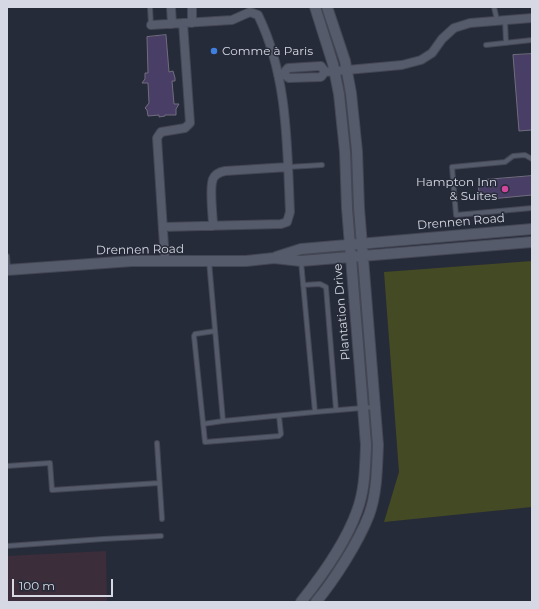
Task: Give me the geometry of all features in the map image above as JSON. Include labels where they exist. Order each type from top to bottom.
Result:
[{"type":"street","points":[[171,7],[172,24]]},
{"type":"street","points":[[192,7],[192,23]]},
{"type":"street","name":"Plantation Drive","points":[[301,602],[342,543],[354,519],[364,477],[366,445],[350,245],[345,152],[339,94],[330,72],[326,41],[315,7]]},
{"type":"street","name":"Plantation Drive","points":[[316,602],[352,549],[369,514],[376,479],[378,445],[362,244],[357,151],[351,93],[336,30],[328,7]]},
{"type":"street","points":[[151,25],[232,20],[250,12],[258,15],[281,75],[288,167],[290,212],[287,222],[281,224],[163,227]]},
{"type":"street","points":[[281,75],[289,78],[322,77],[330,72],[402,65],[421,60],[432,53],[442,39],[454,28],[470,23],[532,18]]},
{"type":"street","points":[[165,261],[157,138],[161,132],[185,128],[188,126],[190,120],[183,23]]},
{"type":"street","points":[[281,75],[288,68],[303,67],[321,66],[330,72]]},
{"type":"street","points":[[303,67],[304,78]]},
{"type":"street","points":[[213,226],[211,186],[213,178],[218,173],[225,170],[288,167]]},
{"type":"street","name":"Drennen Road","points":[[8,270],[132,261],[246,261],[274,258],[301,249],[532,229]]},
{"type":"street","name":"Drennen Road","points":[[274,258],[301,261],[532,242]]},
{"type":"street","points":[[354,519],[365,523]]},
{"type":"lane","points":[[150,7],[151,25]]},
{"type":"lane","points":[[494,7],[501,20],[506,43]]},
{"type":"lane","points":[[486,45],[532,40]]},
{"type":"lane","points":[[532,159],[524,155],[513,156],[505,162],[452,167],[456,215],[532,208]]},
{"type":"lane","points":[[288,167],[322,165]]},
{"type":"lane","points":[[7,256],[8,270]]},
{"type":"lane","points":[[209,261],[224,422]]},
{"type":"lane","points":[[301,261],[315,412]]},
{"type":"lane","points":[[303,285],[320,284],[326,287],[336,410]]},
{"type":"lane","points":[[215,331],[195,334],[194,336],[205,442],[279,436],[281,434],[279,416]]},
{"type":"lane","points":[[203,424],[375,407]]},
{"type":"lane","points":[[157,443],[162,519]]},
{"type":"lane","points":[[7,466],[50,463],[52,490],[159,483]]},
{"type":"lane","points":[[7,546],[161,536]]},
{"type":"shaded area","points":[[106,551],[107,602],[7,602],[7,556]]},
{"type":"green space","points":[[532,261],[532,507],[384,522],[399,472],[384,272]]},
{"type":"building","points":[[166,35],[169,72],[173,71],[175,78],[175,81],[172,81],[174,104],[179,104],[176,109],[176,115],[165,115],[159,117],[159,115],[148,116],[145,108],[149,103],[148,83],[142,83],[145,79],[145,73],[148,73],[147,37]]},
{"type":"building","points":[[532,54],[532,130],[519,131],[513,55]]},
{"type":"building","name":"Hampton Inn & Suites","points":[[532,176],[532,195],[480,200],[478,184],[484,183],[484,180]]},
{"type":"place","name":"Comme à Paris","points":[[214,51]]},
{"type":"place","name":"Hampton Inn & Suites","points":[[505,189]]}]
